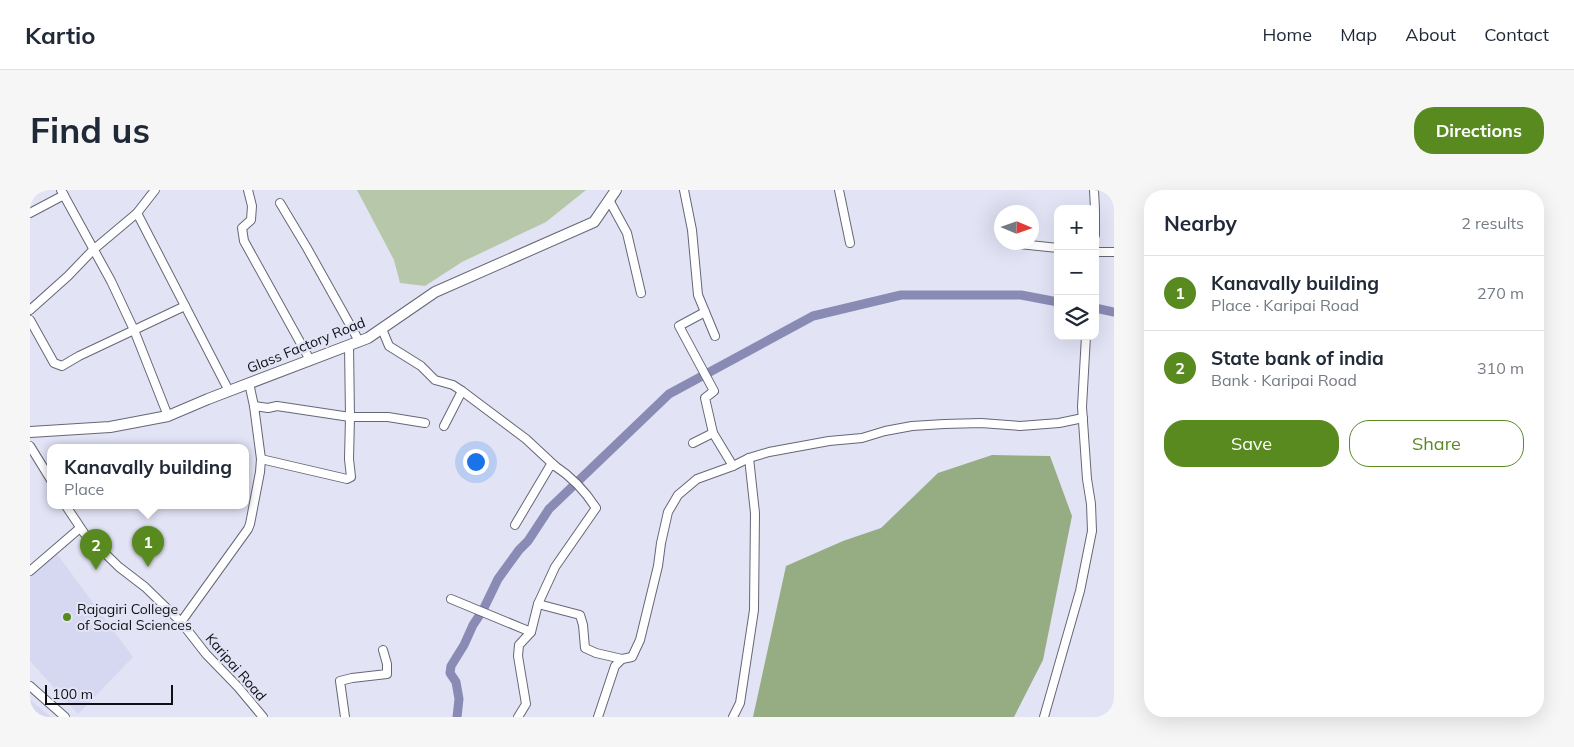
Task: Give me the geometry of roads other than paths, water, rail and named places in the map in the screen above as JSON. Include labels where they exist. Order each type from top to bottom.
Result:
[{"type":"main road","name":"Glass Factory Road","points":[[30,432],[110,427],[168,416],[368,338],[435,292],[594,222],[616,190]]},
{"type":"street","points":[[248,190],[252,206],[251,220],[242,228],[244,241],[310,360]]},
{"type":"street","points":[[684,190],[692,230],[698,295],[715,336]]},
{"type":"street","points":[[839,190],[850,244]]},
{"type":"street","points":[[1094,190],[1095,205]]},
{"type":"street","points":[[30,310],[68,276],[93,250],[137,213],[153,191]]},
{"type":"street","points":[[30,213],[62,192],[111,281],[134,330],[168,416]]},
{"type":"street","points":[[609,200],[627,233],[641,293]]},
{"type":"street","points":[[261,459],[347,479],[351,478],[348,459],[354,343],[307,248],[280,203]]},
{"type":"street","points":[[137,213],[229,391]]},
{"type":"street","points":[[1039,246],[1054,248]]},
{"type":"street","points":[[1099,252],[1114,252]]},
{"type":"street","points":[[30,320],[54,363],[62,366],[79,356],[185,306]]},
{"type":"street","points":[[705,312],[679,326],[714,391],[705,398],[714,433],[733,466]]},
{"type":"street","points":[[382,328],[389,346],[421,366],[435,380],[453,385],[462,391],[526,439],[555,466],[568,474],[588,495],[596,508],[556,567],[538,604],[531,632],[518,645],[526,704],[518,717]]},
{"type":"street","points":[[1044,717],[1080,591],[1092,531],[1083,418],[1086,340]]},
{"type":"street","points":[[181,622],[248,529],[261,459],[249,383]]},
{"type":"street","points":[[444,426],[462,391]]},
{"type":"street","points":[[254,406],[268,408],[277,406],[350,417],[388,417],[425,423]]},
{"type":"street","points":[[538,604],[580,615],[585,648],[596,653],[622,659],[632,657],[640,640],[658,566],[668,512],[678,495],[697,479],[768,452],[829,441],[862,438],[912,426],[981,423],[1020,426],[1059,423],[1083,418]]},
{"type":"street","points":[[693,442],[714,433]]},
{"type":"street","points":[[30,446],[47,475]]},
{"type":"street","points":[[733,717],[740,703],[754,610],[755,514],[750,458]]},
{"type":"street","points":[[515,525],[550,466],[555,466]]},
{"type":"street","name":"Karipai Road","points":[[68,509],[80,528],[119,567],[145,587],[181,622],[206,654],[247,697],[263,717]]},
{"type":"street","points":[[30,571],[80,528]]},
{"type":"street","points":[[451,599],[531,632]]},
{"type":"street","points":[[345,717],[340,681],[387,674],[387,664],[383,650]]},
{"type":"street","points":[[598,717],[614,666],[622,659]]},
{"type":"street","points":[[30,686],[65,717]]},
{"type":"waterway","points":[[457,717],[459,699],[456,682],[450,673],[451,666],[483,610],[498,579],[528,541],[549,509],[669,394],[813,316],[901,295],[1021,295],[1054,301]]},
{"type":"waterway","points":[[1099,309],[1114,312]]},
{"type":"place","name":"Kanavally building","points":[[148,567]]},
{"type":"place","name":"State bank of india","points":[[96,570]]},
{"type":"place","name":"Rajagiri College of Social Sciences","points":[[67,617]]}]
